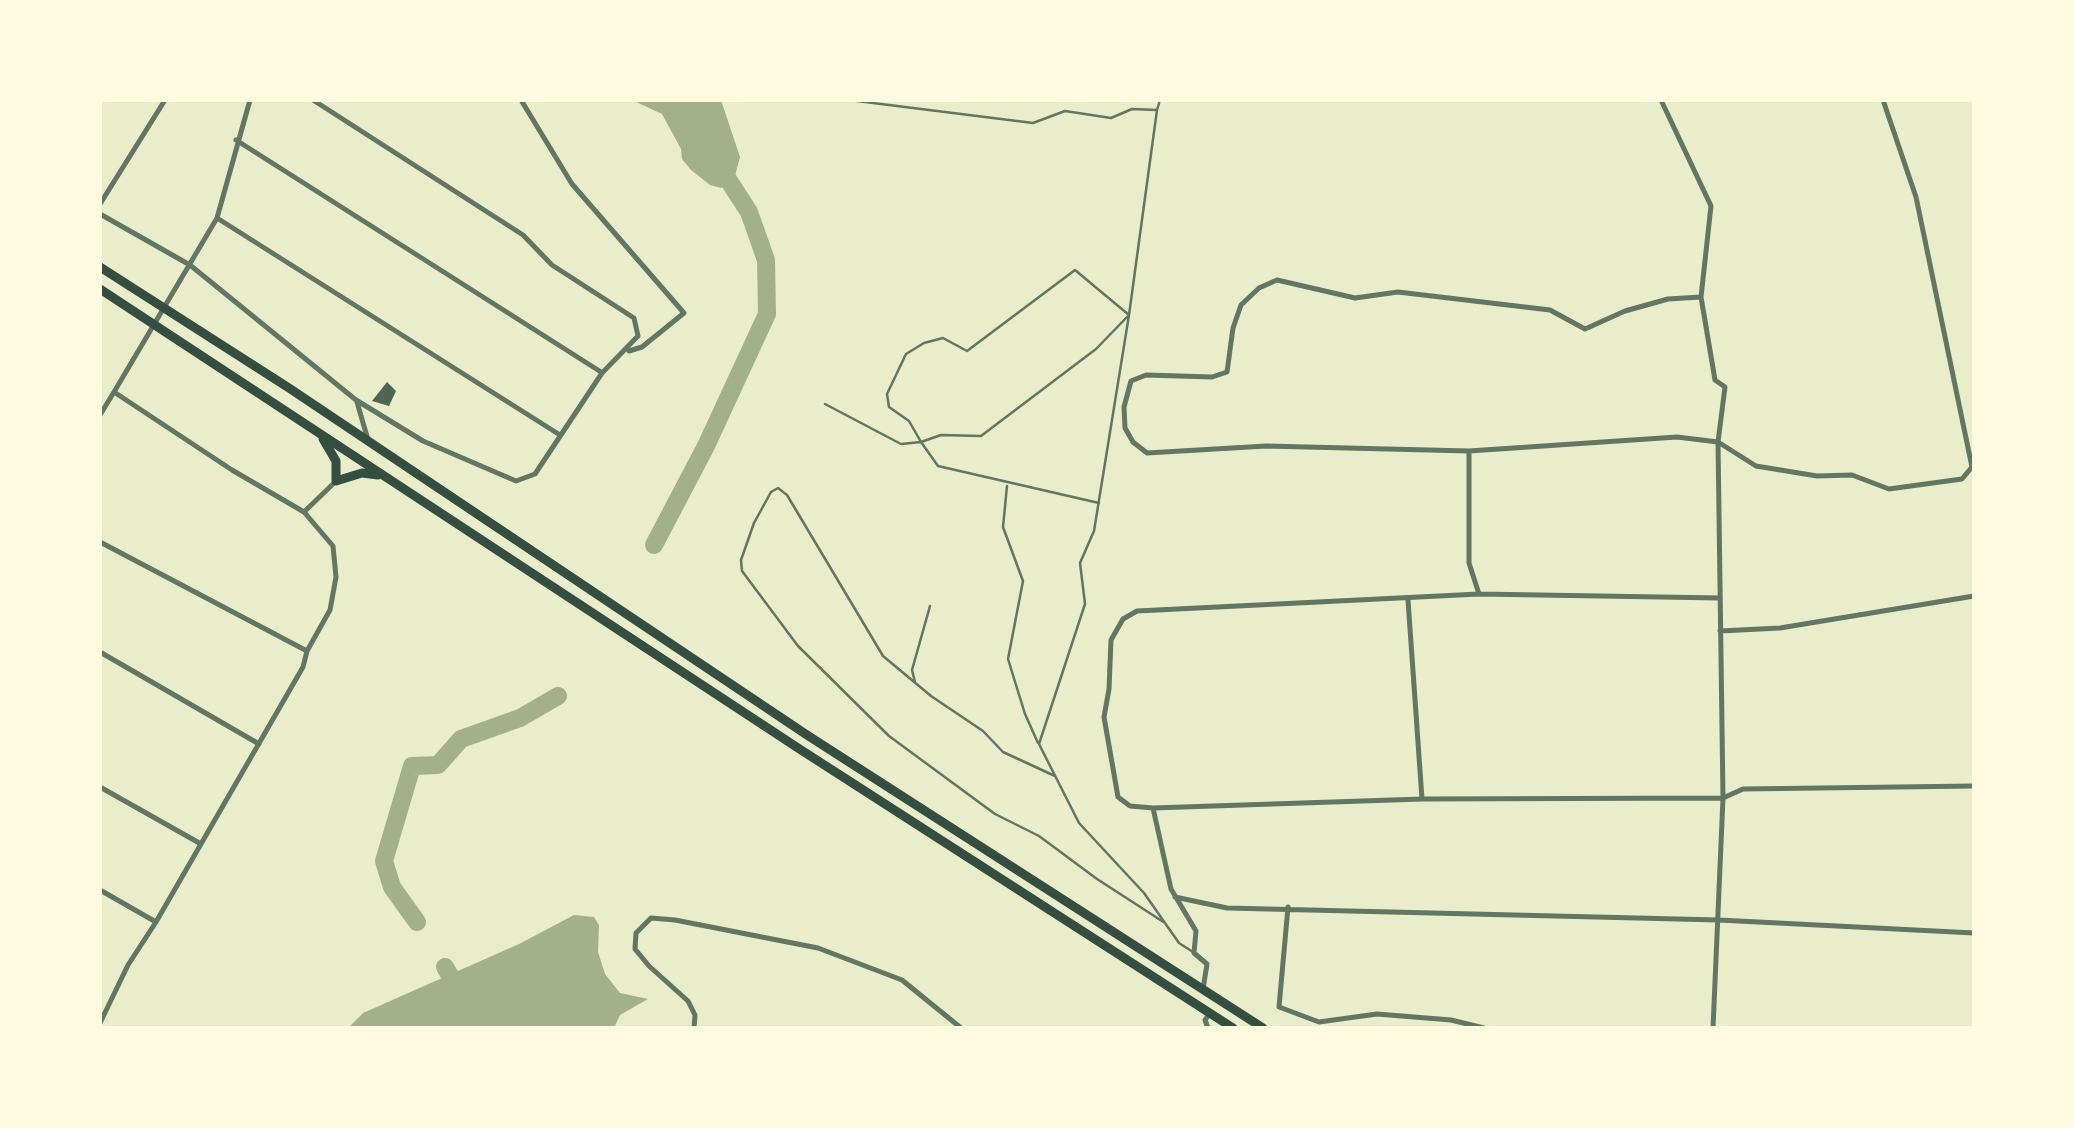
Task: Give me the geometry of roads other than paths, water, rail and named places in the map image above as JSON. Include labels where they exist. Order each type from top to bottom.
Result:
[{"type":"highway","points":[[100,267],[806,735],[1263,1028]]},
{"type":"highway","points":[[100,289],[1196,1005],[1208,1020],[1233,1028]]},
{"type":"highway","points":[[321,436],[336,461],[336,481],[362,473],[381,475]]},
{"type":"street","points":[[100,204],[165,100]]},
{"type":"street","points":[[100,415],[217,218],[250,100]]},
{"type":"street","points":[[100,214],[190,265],[356,400],[424,441],[516,481],[535,474],[602,372],[638,336],[634,318],[552,265],[523,235],[313,100]]},
{"type":"street","points":[[521,100],[572,184],[684,313],[642,347],[625,352]]},
{"type":"street","points":[[1661,100],[1711,206],[1701,297],[1715,380],[1726,387],[1718,442],[1723,798],[1713,1028]]},
{"type":"street","points":[[1701,297],[1668,300],[1625,311],[1585,329],[1550,310],[1398,292],[1355,298],[1277,280],[1259,288],[1241,305],[1233,328],[1227,372],[1212,377],[1146,375],[1131,381],[1124,407],[1125,428],[1147,453],[1266,446],[1469,451],[1677,438],[1718,442],[1756,466],[1817,476],[1852,475],[1889,489],[1962,478],[1972,467],[1916,197],[1883,100]]},
{"type":"street","points":[[236,140],[602,372]]},
{"type":"street","points":[[217,218],[560,434]]},
{"type":"street","points":[[100,1024],[128,965],[302,667],[330,610],[336,577],[333,546],[304,512],[114,392]]},
{"type":"street","points":[[356,400],[369,442]]},
{"type":"street","points":[[1469,451],[1469,564],[1479,594]]},
{"type":"street","points":[[304,512],[336,481]]},
{"type":"street","points":[[100,542],[307,652]]},
{"type":"street","points":[[1720,598],[1479,594],[1136,611],[1123,619],[1111,640],[1104,717],[1118,798],[1130,806],[1153,808],[1422,799],[1723,798],[1743,789],[1974,786]]},
{"type":"street","points":[[1719,632],[1780,628],[1974,596]]},
{"type":"street","points":[[1408,600],[1422,799]]},
{"type":"street","points":[[100,652],[259,744]]},
{"type":"street","points":[[100,787],[201,844]]},
{"type":"street","points":[[1153,808],[1170,889],[1196,931],[1194,953],[1207,964],[1203,989]]},
{"type":"street","points":[[100,890],[156,922]]},
{"type":"street","points":[[1175,897],[1227,908],[1719,920],[1974,933]]},
{"type":"street","points":[[1288,907],[1279,1007],[1319,1022],[1377,1014],[1451,1020],[1484,1028]]},
{"type":"street","points":[[694,1028],[695,1015],[688,1001],[648,966],[635,949],[636,933],[651,918],[818,948],[902,980],[960,1028]]},
{"type":"lane","points":[[849,100],[1033,123],[1065,111],[1111,118],[1132,108],[1157,110]]},
{"type":"lane","points":[[1039,744],[1085,604],[1080,563],[1094,531],[1160,100]]},
{"type":"lane","points":[[1098,503],[938,466],[909,421],[889,407],[886,394],[906,354],[924,343],[944,338],[967,351],[1075,270],[1129,316]]},
{"type":"lane","points":[[825,404],[900,444],[921,442],[941,434],[982,436],[1096,349],[1129,316]]},
{"type":"lane","points":[[1007,484],[1004,527],[1023,581],[1008,659],[1025,714],[1079,823],[1144,893],[1179,943],[1194,953]]},
{"type":"lane","points":[[1056,776],[1003,752],[983,731],[883,656],[788,495],[778,488],[771,492],[754,522],[741,560],[742,571],[798,646],[889,736],[995,814],[1039,836],[1097,880],[1165,923]]},
{"type":"lane","points":[[915,682],[912,670],[930,606]]},
{"type":"waterway","points":[[654,545],[706,446],[767,314],[766,260],[749,212],[718,164]]},
{"type":"waterway","points":[[417,922],[392,887],[384,861],[412,766],[438,765],[461,739],[520,718],[558,696]]},
{"type":"waterway","points":[[445,967],[461,995]]}]
